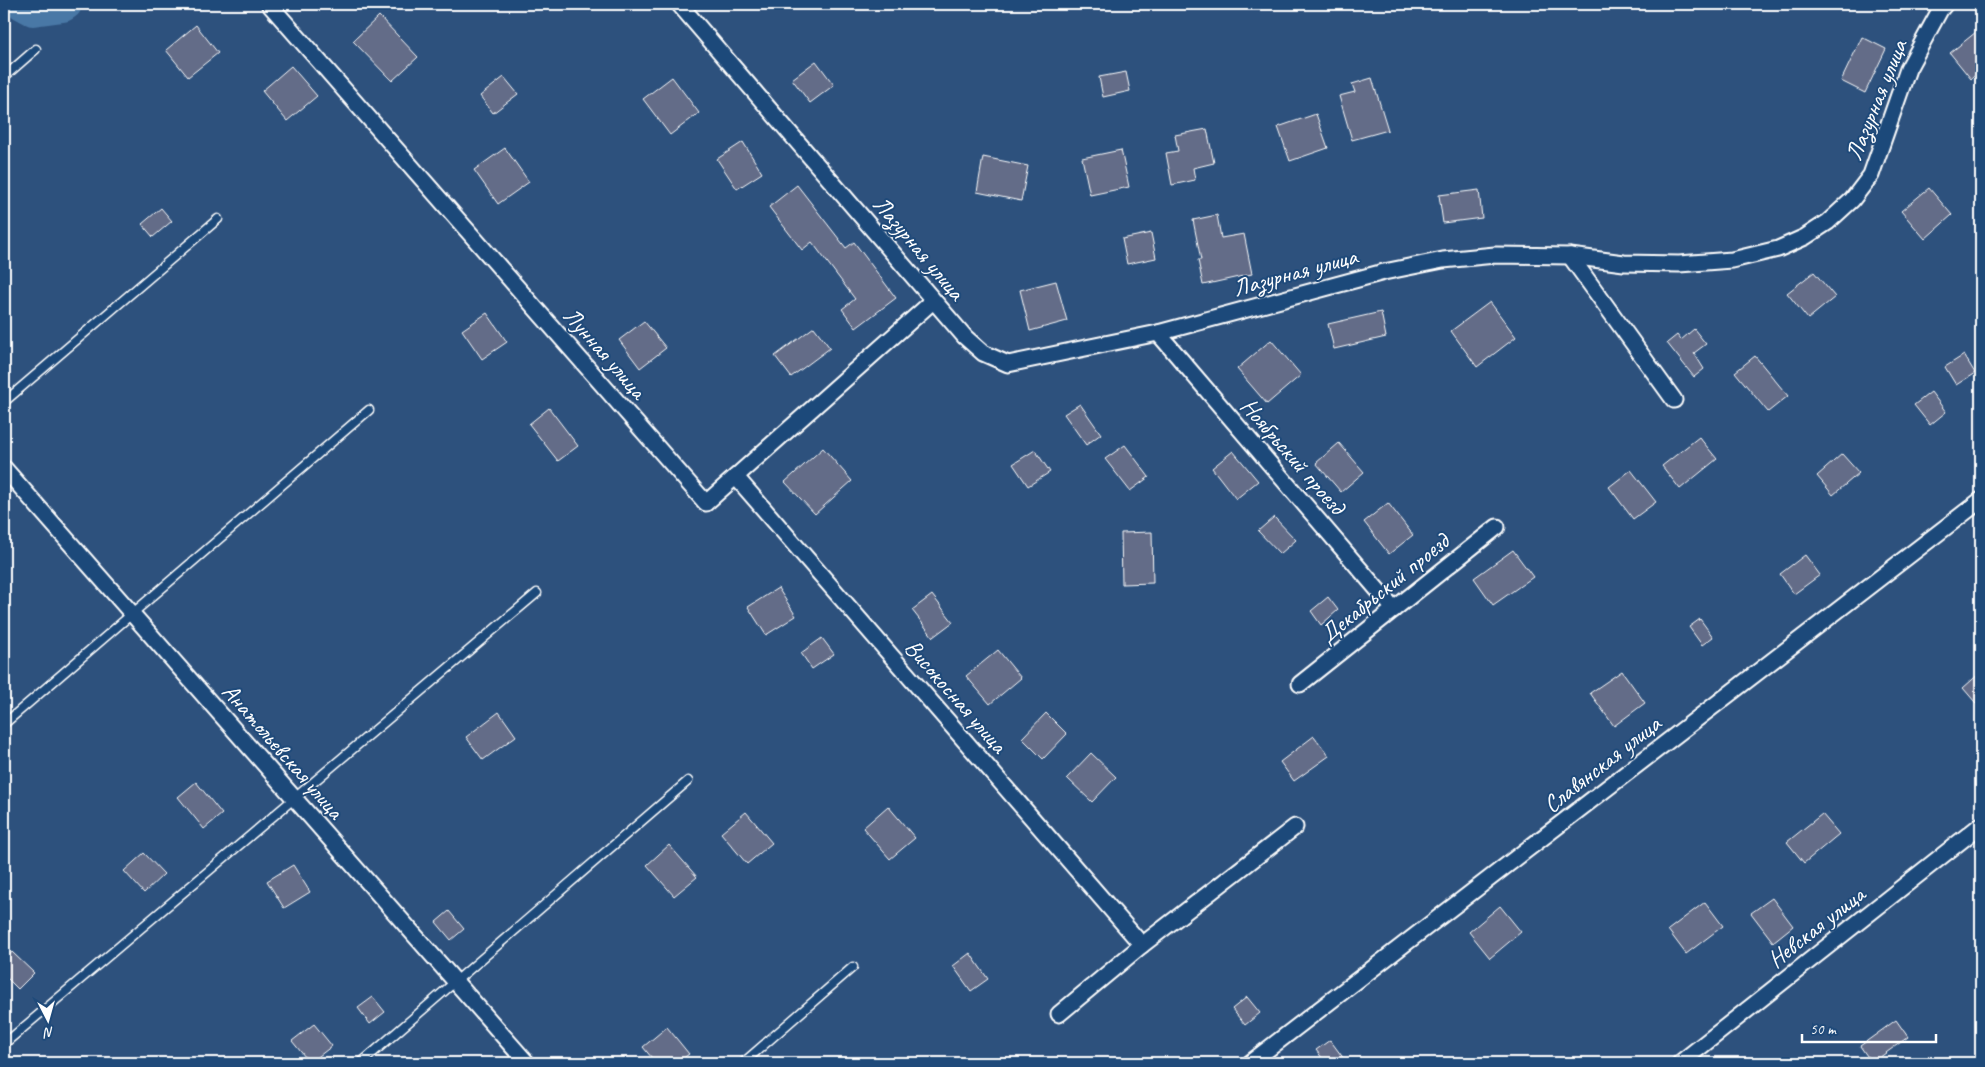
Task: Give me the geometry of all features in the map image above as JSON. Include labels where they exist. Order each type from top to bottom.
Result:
[{"type":"street","name":"Лунная улица","points":[[269,4],[706,503],[933,301]]},
{"type":"street","name":"Лазурная улица","points":[[680,4],[933,301],[983,353],[1008,364],[1158,333],[1377,273],[1443,260],[1495,255],[1570,256],[1661,264],[1732,260],[1778,249],[1805,237],[1828,222],[1852,200],[1872,175],[1908,69],[1945,4]]},
{"type":"street","points":[[1570,256],[1674,400]]},
{"type":"street","name":"Ноябрьский проезд","points":[[1158,333],[1394,609]]},
{"type":"street","name":"Анатольевская улица","points":[[4,468],[528,1063]]},
{"type":"street","name":"Високосная улица","points":[[736,477],[1142,945]]},
{"type":"street","name":"Славянская улица","points":[[1250,1063],[1981,500]]},
{"type":"street","name":"Декабрьский проезд","points":[[1300,684],[1497,527]]},
{"type":"street","name":"Невская улица","points":[[1680,1063],[1981,825]]},
{"type":"street","points":[[1059,1014],[1142,945],[1295,827]]},
{"type":"lane","points":[[4,77],[36,49]]},
{"type":"lane","points":[[4,402],[218,219]]},
{"type":"lane","points":[[4,724],[369,410]]},
{"type":"lane","points":[[4,1044],[537,593]]},
{"type":"lane","points":[[360,1063],[688,781]]},
{"type":"lane","points":[[742,1063],[853,967]]},
{"type":"building","points":[[379,16],[418,57],[392,81],[353,41]]},
{"type":"building","points":[[196,25],[218,53],[188,77],[166,50]]},
{"type":"building","points":[[1981,28],[1981,70],[1971,79],[1950,53]]},
{"type":"building","points":[[1862,37],[1886,49],[1865,93],[1841,81]]},
{"type":"building","points":[[816,61],[834,85],[810,103],[792,79]]},
{"type":"building","points":[[291,66],[317,96],[287,121],[262,91]]},
{"type":"building","points":[[1126,72],[1130,91],[1103,97],[1099,77]]},
{"type":"building","points":[[504,77],[518,94],[493,113],[480,96]]},
{"type":"building","points":[[672,77],[699,113],[670,135],[643,99]]},
{"type":"building","points":[[1372,78],[1388,130],[1352,140],[1339,96],[1355,92],[1352,84]]},
{"type":"building","points":[[1316,114],[1328,148],[1290,161],[1278,127]]},
{"type":"building","points":[[1207,129],[1214,163],[1193,168],[1195,180],[1172,185],[1166,153],[1178,151],[1175,135]]},
{"type":"building","points":[[743,142],[762,173],[737,189],[717,159]]},
{"type":"building","points":[[505,148],[529,182],[498,204],[474,170]]},
{"type":"building","points":[[1121,150],[1129,187],[1090,195],[1082,158]]},
{"type":"building","points":[[983,157],[1028,166],[1021,201],[977,192]]},
{"type":"building","points":[[797,185],[846,248],[854,242],[896,298],[856,328],[842,309],[855,299],[812,242],[802,250],[769,207]]},
{"type":"building","points":[[1929,188],[1952,215],[1925,239],[1901,211]]},
{"type":"building","points":[[1479,190],[1482,218],[1443,223],[1439,195]]},
{"type":"building","points":[[161,208],[172,221],[153,237],[142,224]]},
{"type":"building","points":[[1217,215],[1221,238],[1244,234],[1252,274],[1203,285],[1198,260],[1201,260],[1193,220]]},
{"type":"building","points":[[1151,233],[1156,258],[1127,264],[1122,239]]},
{"type":"building","points":[[1814,272],[1835,297],[1808,319],[1787,293]]},
{"type":"building","points":[[1056,281],[1067,321],[1030,331],[1020,290]]},
{"type":"building","points":[[1490,302],[1516,337],[1477,367],[1451,331]]},
{"type":"building","points":[[1381,312],[1386,337],[1334,349],[1328,324]]},
{"type":"building","points":[[487,313],[507,342],[482,359],[462,330]]},
{"type":"building","points":[[644,321],[666,348],[640,368],[619,340]]},
{"type":"building","points":[[814,327],[830,348],[791,377],[775,356]]},
{"type":"building","points":[[1694,329],[1706,344],[1694,353],[1704,369],[1694,377],[1667,343],[1677,335],[1681,340]]},
{"type":"building","points":[[1271,340],[1301,375],[1267,404],[1237,369]]},
{"type":"building","points":[[1964,355],[1975,373],[1956,385],[1945,367]]},
{"type":"building","points":[[1755,356],[1788,396],[1768,412],[1735,372]]},
{"type":"building","points":[[1931,392],[1946,412],[1930,425],[1914,405]]},
{"type":"building","points":[[1080,404],[1101,434],[1086,445],[1064,414]]},
{"type":"building","points":[[549,408],[578,446],[558,461],[529,424]]},
{"type":"building","points":[[1699,437],[1717,459],[1680,489],[1662,466]]},
{"type":"building","points":[[1339,443],[1364,472],[1341,492],[1316,463]]},
{"type":"building","points":[[1125,445],[1149,477],[1130,491],[1105,459]]},
{"type":"building","points":[[823,448],[852,481],[815,514],[785,482]]},
{"type":"building","points":[[1035,450],[1050,472],[1028,486],[1013,464]]},
{"type":"building","points":[[1233,451],[1258,481],[1236,499],[1212,468]]},
{"type":"building","points":[[1842,454],[1859,473],[1833,495],[1817,476]]},
{"type":"building","points":[[1631,470],[1656,502],[1633,519],[1609,487]]},
{"type":"building","points":[[1388,503],[1413,535],[1389,554],[1364,522]]},
{"type":"building","points":[[1274,517],[1296,540],[1280,554],[1258,531]]},
{"type":"building","points":[[1152,532],[1153,583],[1122,584],[1121,533]]},
{"type":"building","points":[[1513,550],[1533,577],[1493,605],[1474,578]]},
{"type":"building","points":[[1805,555],[1820,575],[1794,594],[1780,574]]},
{"type":"building","points":[[778,588],[796,616],[766,635],[748,607]]},
{"type":"building","points":[[932,595],[953,622],[933,637],[912,610]]},
{"type":"building","points":[[1328,597],[1338,610],[1321,625],[1311,611]]},
{"type":"building","points":[[1700,619],[1713,637],[1702,645],[1689,627]]},
{"type":"building","points":[[822,638],[834,654],[812,669],[801,653]]},
{"type":"building","points":[[998,650],[1021,678],[990,704],[966,676]]},
{"type":"building","points":[[1622,671],[1645,703],[1614,726],[1590,693]]},
{"type":"building","points":[[1981,672],[1981,709],[1963,688]]},
{"type":"building","points":[[499,712],[516,736],[483,760],[466,737]]},
{"type":"building","points":[[1046,713],[1067,734],[1043,759],[1022,738]]},
{"type":"building","points":[[1314,736],[1329,756],[1294,781],[1280,762]]},
{"type":"building","points":[[1091,753],[1116,777],[1092,802],[1067,778]]},
{"type":"building","points":[[196,782],[222,814],[204,829],[178,797]]},
{"type":"building","points":[[888,806],[915,838],[890,859],[863,828]]},
{"type":"building","points":[[746,812],[772,843],[747,864],[721,833]]},
{"type":"building","points":[[1822,814],[1839,834],[1804,863],[1787,842]]},
{"type":"building","points":[[669,845],[697,877],[674,896],[647,865]]},
{"type":"building","points":[[144,853],[164,874],[144,893],[124,871]]},
{"type":"building","points":[[293,865],[310,892],[284,908],[267,881]]},
{"type":"building","points":[[1772,898],[1793,926],[1773,942],[1751,913]]},
{"type":"building","points":[[1705,902],[1723,926],[1686,954],[1668,930]]},
{"type":"building","points":[[1500,906],[1521,932],[1490,958],[1469,932]]},
{"type":"building","points":[[449,911],[464,929],[451,940],[436,922]]},
{"type":"building","points":[[12,952],[34,973],[18,989],[4,975],[4,961]]},
{"type":"building","points":[[970,953],[988,979],[971,991],[953,966]]},
{"type":"building","points":[[373,997],[385,1012],[370,1024],[358,1008]]},
{"type":"building","points":[[1247,997],[1260,1013],[1245,1025],[1232,1009]]},
{"type":"building","points":[[1896,1020],[1908,1037],[1872,1063],[1860,1046]]},
{"type":"building","points":[[314,1024],[332,1046],[310,1063],[292,1041]]},
{"type":"building","points":[[667,1027],[689,1054],[677,1063],[656,1063],[643,1047]]},
{"type":"building","points":[[1330,1040],[1347,1063],[1326,1063],[1316,1050]]},
{"type":"waterway","points":[[22,4],[33,10],[66,4]]}]
